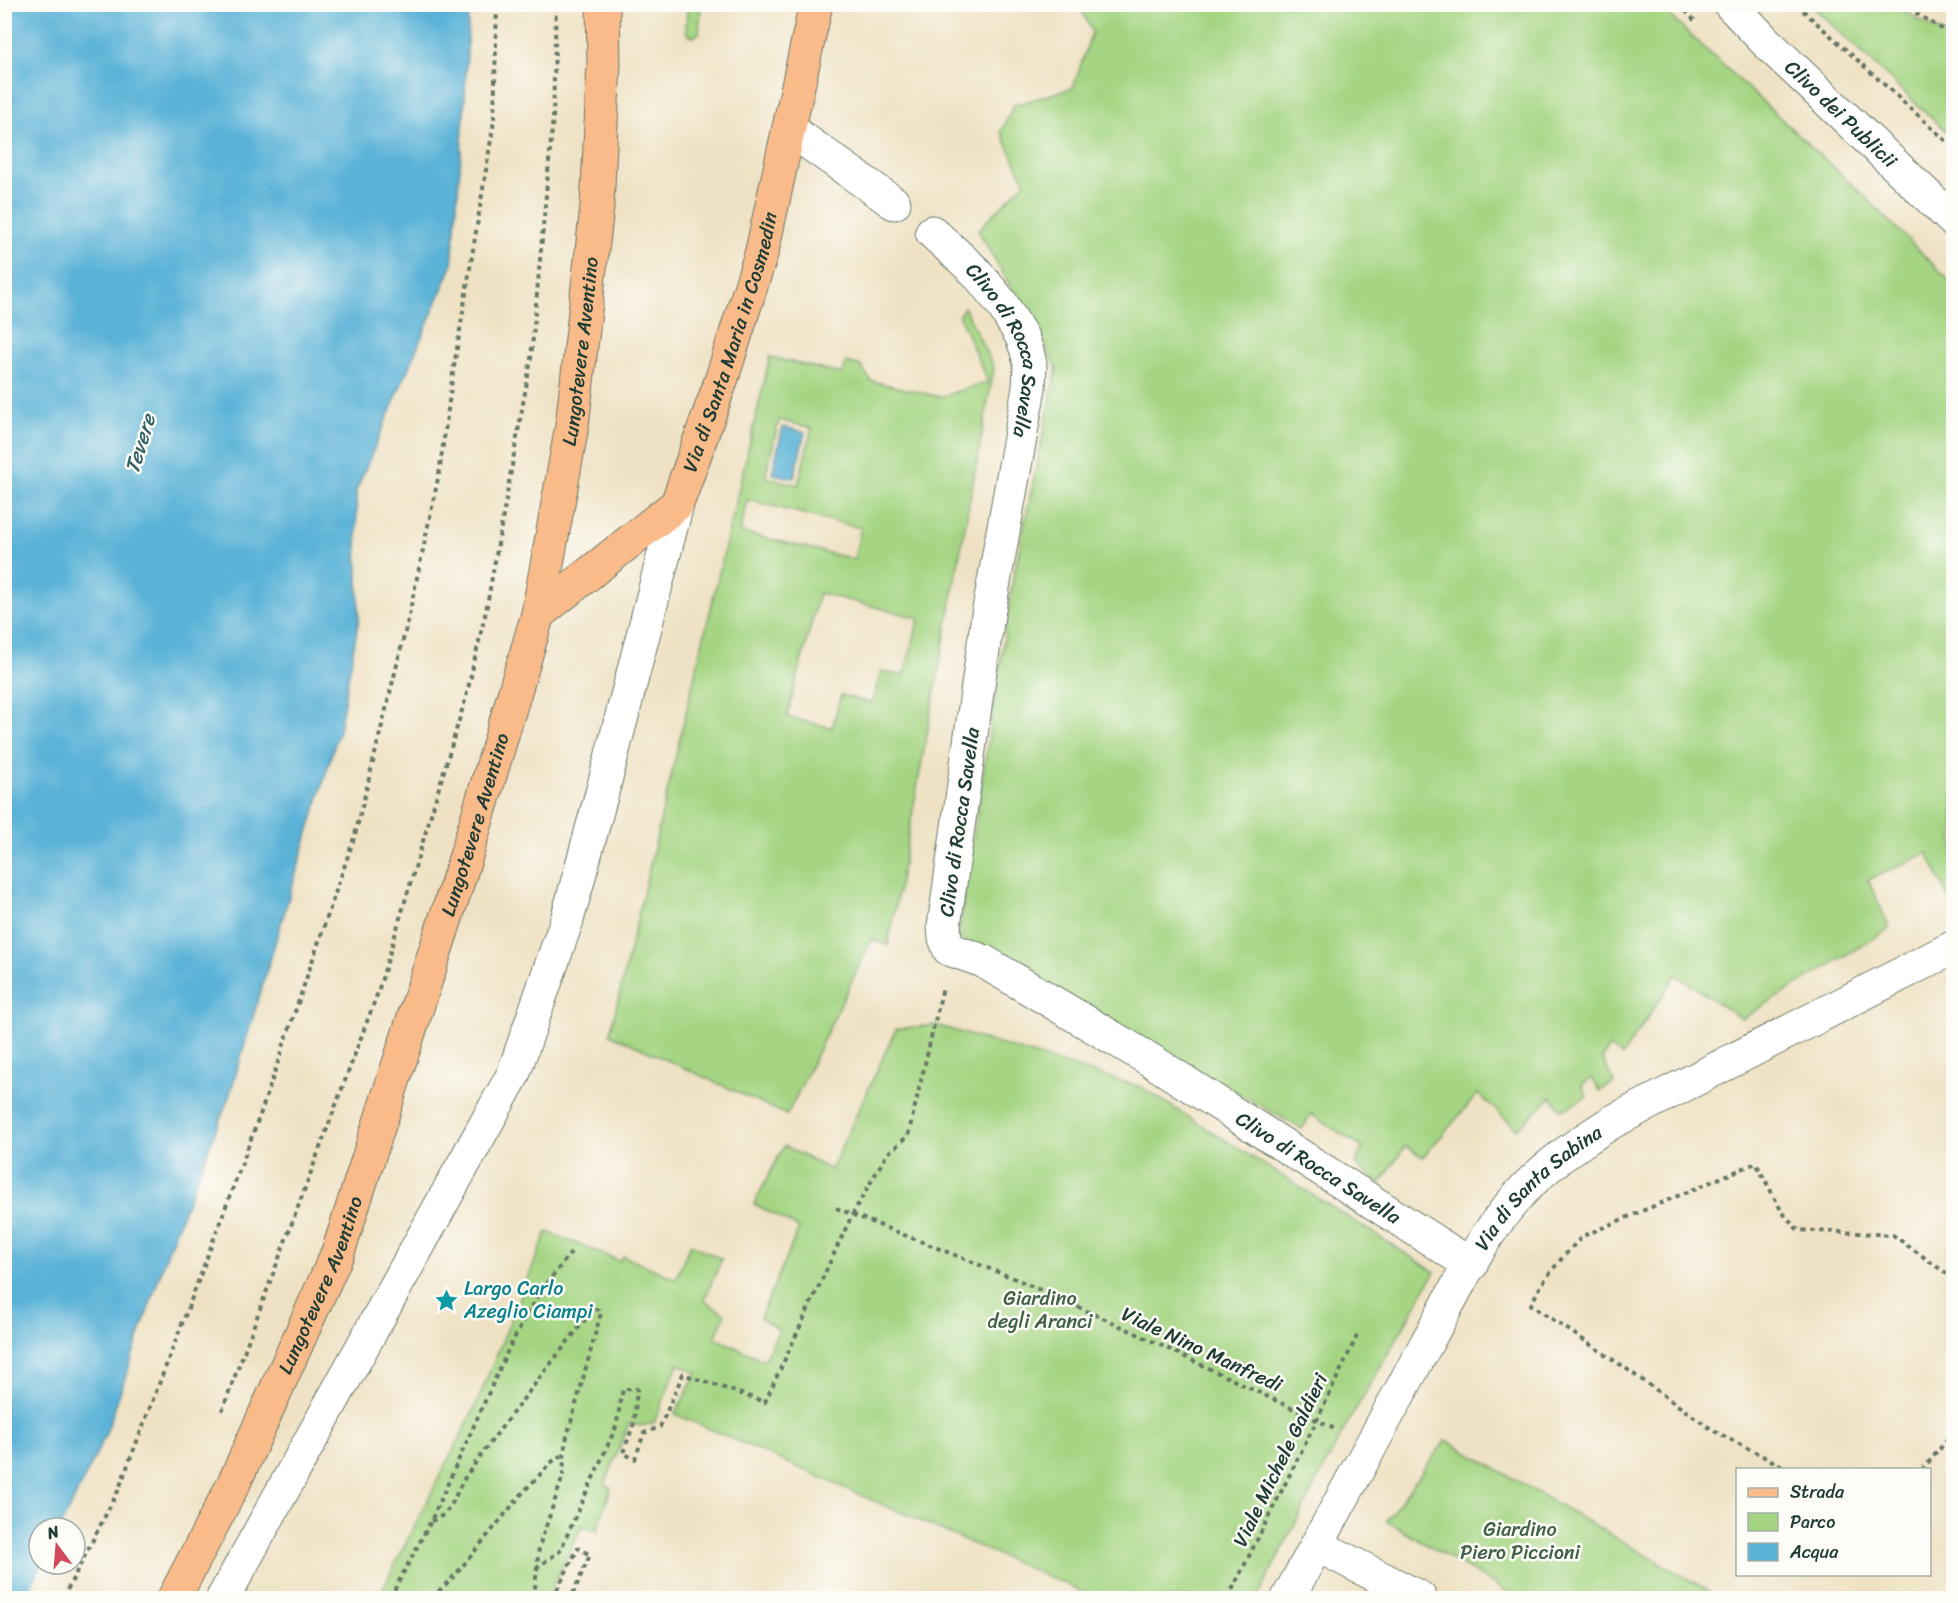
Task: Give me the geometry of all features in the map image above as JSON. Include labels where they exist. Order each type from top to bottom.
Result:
[{"type":"main road","name":"Lungotevere Aventino","points":[[174,1599],[234,1483],[338,1252],[466,856],[537,614],[572,426],[597,207],[603,74],[603,4]]},
{"type":"main road","name":"Via di Santa Maria in Cosmedin","points":[[677,504],[742,319],[762,251],[816,4]]},
{"type":"main road","points":[[537,614],[677,504]]},
{"type":"street","name":"Clivo dei Publicii","points":[[1730,4],[1767,44],[1953,221]]},
{"type":"street","points":[[789,129],[894,203]]},
{"type":"street","name":"Clivo di Rocca Savella","points":[[932,232],[976,272],[1002,304],[1022,337],[1030,364],[1029,388],[988,615],[944,926],[949,948],[983,961],[1152,1061],[1471,1265]]},
{"type":"street","points":[[223,1599],[513,1075],[567,920],[677,504]]},
{"type":"street","name":"Via di Santa Sabina","points":[[1288,1599],[1369,1448],[1491,1231],[1516,1198],[1541,1173],[1570,1149],[1612,1122],[1953,946]]},
{"type":"street","points":[[1317,1545],[1420,1599]]},
{"type":"path","points":[[63,1599],[118,1491],[186,1314],[261,1112],[355,835],[408,620],[439,474],[494,121],[497,4]]},
{"type":"path","points":[[221,1415],[378,992],[466,697],[486,611],[531,359],[553,118],[556,4]]},
{"type":"path","points":[[1900,4],[1953,36]]},
{"type":"path","points":[[1799,5],[1953,148]]},
{"type":"path","points":[[536,1568],[561,1551],[616,1427],[623,1389],[637,1389],[634,1423],[622,1453],[634,1459],[644,1433],[660,1427],[683,1374],[765,1402],[852,1215],[887,1154],[908,1136],[945,979]]},
{"type":"path","points":[[1786,1468],[1714,1431],[1531,1305],[1540,1285],[1564,1255],[1583,1236],[1756,1163],[1782,1212],[1798,1230],[1893,1235],[1953,1279]]},
{"type":"path","name":"Viale Nino Manfredi","points":[[836,1208],[1018,1280],[1317,1420],[1369,1448]]},
{"type":"path","points":[[390,1599],[431,1521],[508,1350],[538,1294],[574,1249]]},
{"type":"path","points":[[431,1521],[442,1518],[451,1507],[462,1482],[482,1454],[591,1311],[600,1310],[565,1444],[563,1476],[539,1547],[534,1599]]},
{"type":"path","name":"Viale Michele Galdieri","points":[[1228,1599],[1358,1334]]},
{"type":"path","points":[[1924,1468],[1953,1432]]},
{"type":"path","points":[[432,1599],[456,1574],[525,1490],[557,1457],[564,1456]]},
{"type":"path","points":[[553,1599],[578,1548],[590,1555],[571,1599]]},
{"type":"green space","points":[[687,5],[701,5],[699,33],[694,37],[687,34]]},
{"type":"green space","points":[[1079,5],[1658,5],[1858,190],[1953,284],[1954,897],[1950,901],[1928,853],[1868,880],[1890,928],[1742,1019],[1676,975],[1622,1056],[1610,1047],[1602,1058],[1614,1083],[1600,1091],[1592,1078],[1582,1085],[1587,1097],[1562,1110],[1551,1097],[1517,1129],[1478,1094],[1423,1157],[1405,1146],[1380,1184],[1355,1164],[1363,1148],[1311,1114],[1302,1129],[958,937],[1013,579],[1057,368],[978,230],[1025,182],[1001,132],[1014,105],[1073,88],[1092,32]]},
{"type":"green space","points":[[1814,5],[1893,5],[1953,39],[1953,138],[1813,7]]},
{"type":"green space","points":[[964,307],[994,368],[888,946],[872,939],[787,1115],[610,1034],[770,357],[842,374],[846,362],[861,366],[871,381],[940,397],[988,382],[959,315]],"holes":[[[779,420],[812,428],[798,485],[765,477]],[[747,500],[861,528],[854,559],[740,532]],[[819,593],[919,618],[904,676],[881,671],[872,703],[841,695],[832,728],[787,717]]]},
{"type":"green space","name":"Giardino degli Aranci","points":[[936,1025],[1141,1087],[1435,1272],[1342,1433],[1257,1598],[1097,1598],[675,1414],[697,1373],[678,1364],[654,1423],[640,1426],[629,1423],[605,1485],[611,1488],[597,1531],[582,1526],[547,1598],[378,1598],[476,1405],[547,1232],[620,1261],[623,1256],[676,1279],[690,1244],[722,1259],[704,1300],[725,1314],[715,1338],[764,1360],[779,1330],[760,1318],[799,1228],[754,1204],[784,1146],[831,1170],[896,1029]]},
{"type":"green space","name":"Giardino Piero Piccioni","points":[[1446,1440],[1721,1598],[1518,1598],[1386,1521]]},
{"type":"water","name":"Tevere","points":[[5,4],[469,5],[464,117],[452,266],[356,491],[359,618],[339,730],[229,1097],[168,1251],[106,1434],[66,1516],[27,1516],[27,1576],[36,1576],[25,1598],[4,1598]]},
{"type":"water","points":[[783,427],[805,432],[794,478],[772,474]]},
{"type":"place","name":"Largo Carlo Azeglio Ciampi","points":[[446,1300]]}]
